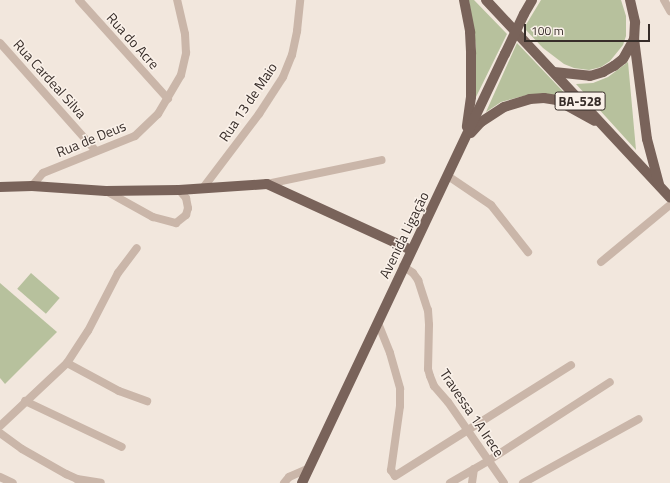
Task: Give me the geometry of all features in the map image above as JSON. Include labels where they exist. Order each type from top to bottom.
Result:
[{"type":"main road","points":[[464,0],[470,32],[472,76],[465,138]]},
{"type":"main road","name":"BA-528","points":[[486,0],[670,197]]},
{"type":"main road","name":"Avenida Ligação","points":[[302,483],[378,323],[403,266],[448,176],[532,0]]},
{"type":"main road","points":[[630,0],[635,22],[634,39],[647,139],[659,186]]},
{"type":"main road","points":[[554,72],[590,76],[603,72],[623,59],[634,39]]},
{"type":"main road","points":[[465,138],[481,122],[504,107],[517,102],[537,98],[557,100],[606,129]]},
{"type":"main road","points":[[1,186],[32,186],[106,191],[179,190],[267,184],[411,250]]},
{"type":"street","name":"Rua do Acre","points":[[79,0],[168,99]]},
{"type":"street","name":"Rua de Deus","points":[[32,186],[43,173],[96,150],[135,136],[149,124],[168,99],[181,75],[186,53],[185,34],[177,0]]},
{"type":"street","name":"Rua 13 de Maio","points":[[204,188],[259,114],[283,77],[292,55],[297,31],[300,0]]},
{"type":"street","points":[[664,0],[670,11]]},
{"type":"street","name":"Rua Cardeal Silva","points":[[0,43],[96,150]]},
{"type":"street","points":[[267,184],[382,160]]},
{"type":"street","points":[[448,176],[491,205],[528,252]]},
{"type":"street","points":[[106,191],[153,217],[171,223],[176,223],[183,220],[186,215],[188,203],[179,190]]},
{"type":"street","points":[[601,262],[670,205]]},
{"type":"street","points":[[0,426],[67,363],[88,332],[118,273],[137,248]]},
{"type":"street","name":"Travessa 1A Irece","points":[[403,266],[413,273],[418,280],[428,310],[428,369],[434,386],[504,483]]},
{"type":"street","points":[[378,323],[390,353],[400,389],[400,406],[391,470],[394,475],[398,475],[571,365]]},
{"type":"street","points":[[67,363],[119,391],[147,401]]},
{"type":"street","points":[[450,483],[488,461],[610,382]]},
{"type":"street","points":[[25,401],[122,447]]},
{"type":"street","points":[[523,483],[639,419]]},
{"type":"street","points":[[0,433],[22,449],[66,474],[77,479],[102,483]]},
{"type":"street","points":[[284,483],[289,477],[309,468]]},
{"type":"street","points":[[472,483],[474,469]]},
{"type":"street","points":[[0,477],[13,483]]},
{"type":"green space","points":[[469,0],[474,0],[507,34],[476,97],[476,47]]},
{"type":"green space","points":[[541,0],[621,0],[626,16],[626,36],[623,45],[610,61],[601,67],[589,70],[574,68],[564,64],[543,48],[524,28]]},
{"type":"green space","points":[[517,43],[574,103],[537,94],[527,95],[501,102],[486,112]]},
{"type":"green space","points":[[628,62],[636,150],[576,84],[593,83],[608,77]]},
{"type":"green space","points":[[31,273],[60,298],[46,314],[17,289]]},
{"type":"green space","points":[[0,283],[57,332],[5,384],[0,378]]}]
